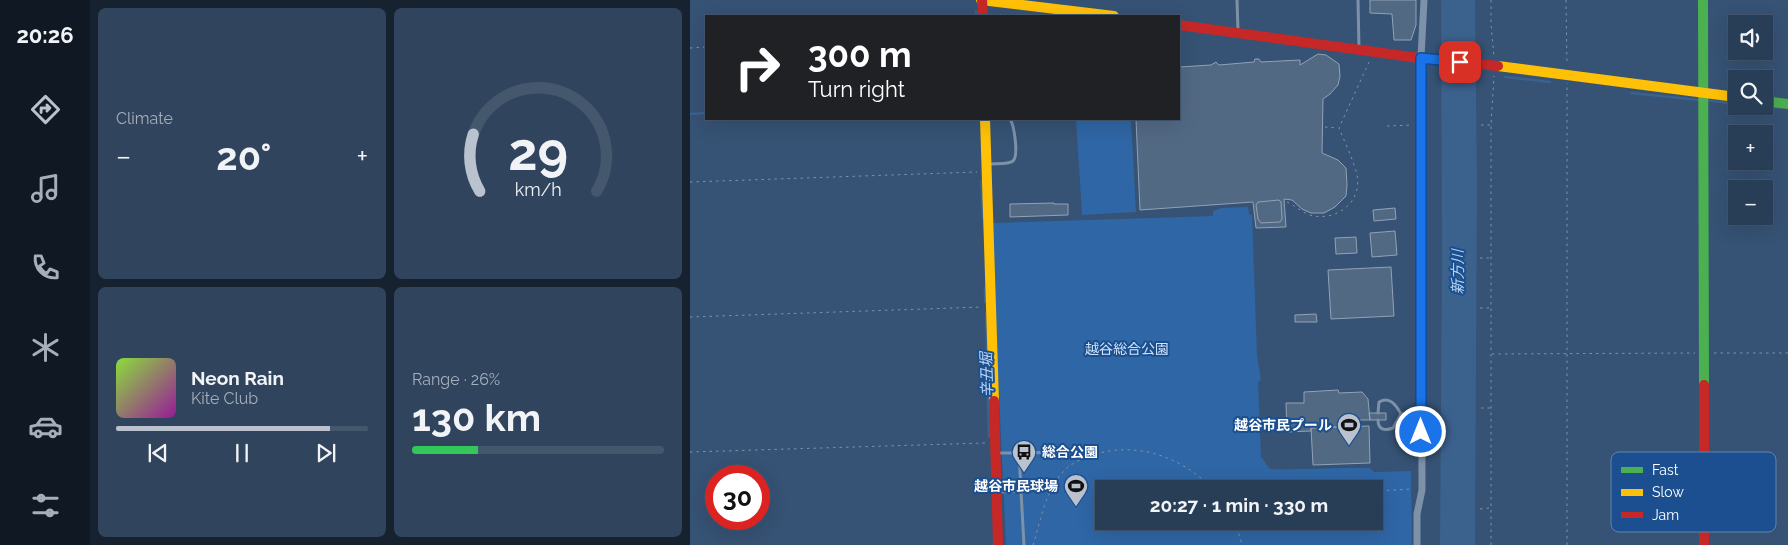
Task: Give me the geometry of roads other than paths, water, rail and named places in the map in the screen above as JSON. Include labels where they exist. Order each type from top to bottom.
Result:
[{"type":"street","points":[[982,15],[982,0],[1096,15]]},
{"type":"street","points":[[1417,545],[1417,514],[1422,488],[1424,0]]},
{"type":"street","points":[[1704,0],[1704,452]]},
{"type":"street","points":[[1180,26],[1728,96]]},
{"type":"street","points":[[1773,102],[1788,104]]},
{"type":"street","points":[[985,120],[989,175],[998,545]]},
{"type":"street","points":[[1704,532],[1704,545]]},
{"type":"lane","points":[[1237,0],[1238,34]]},
{"type":"lane","points":[[1358,0],[1364,50]]},
{"type":"lane","points":[[989,175],[1013,161],[1016,157],[1015,131],[1014,124],[1011,120]]},
{"type":"lane","points":[[1378,413],[1379,402],[1388,400],[1394,402],[1401,414]]},
{"type":"lane","points":[[1401,414],[1421,414]]},
{"type":"lane","points":[[1378,420],[1380,427],[1383,430],[1387,430],[1393,428],[1401,414]]},
{"type":"lane","points":[[996,448],[1019,453],[1066,452]]},
{"type":"lane","points":[[1019,453],[1024,545]]},
{"type":"lane","points":[[997,492],[1021,491]]},
{"type":"water","name":"新方川","points":[[1441,0],[1475,0],[1477,185],[1475,545],[1440,545]]},
{"type":"waterway","points":[[1505,77],[1550,82]]},
{"type":"waterway","points":[[1631,93],[1699,100]]},
{"type":"waterway","points":[[1705,100],[1728,103]]},
{"type":"waterway","points":[[1773,107],[1782,108]]},
{"type":"waterway","points":[[690,114],[705,113]]},
{"type":"waterway","name":"辛丑堀","points":[[981,181],[983,218]]},
{"type":"waterway","name":"辛丑堀","points":[[985,288],[985,302]]},
{"type":"waterway","name":"辛丑堀","points":[[986,313],[989,437]]},
{"type":"place","name":"越谷市民プール","points":[[1349,446]]},
{"type":"place","name":"総合公園","points":[[1024,473]]},
{"type":"place","name":"越谷市民球場","points":[[1076,507]]},
{"type":"park label","name":"越谷総合公園","points":[[1127,349]]}]
